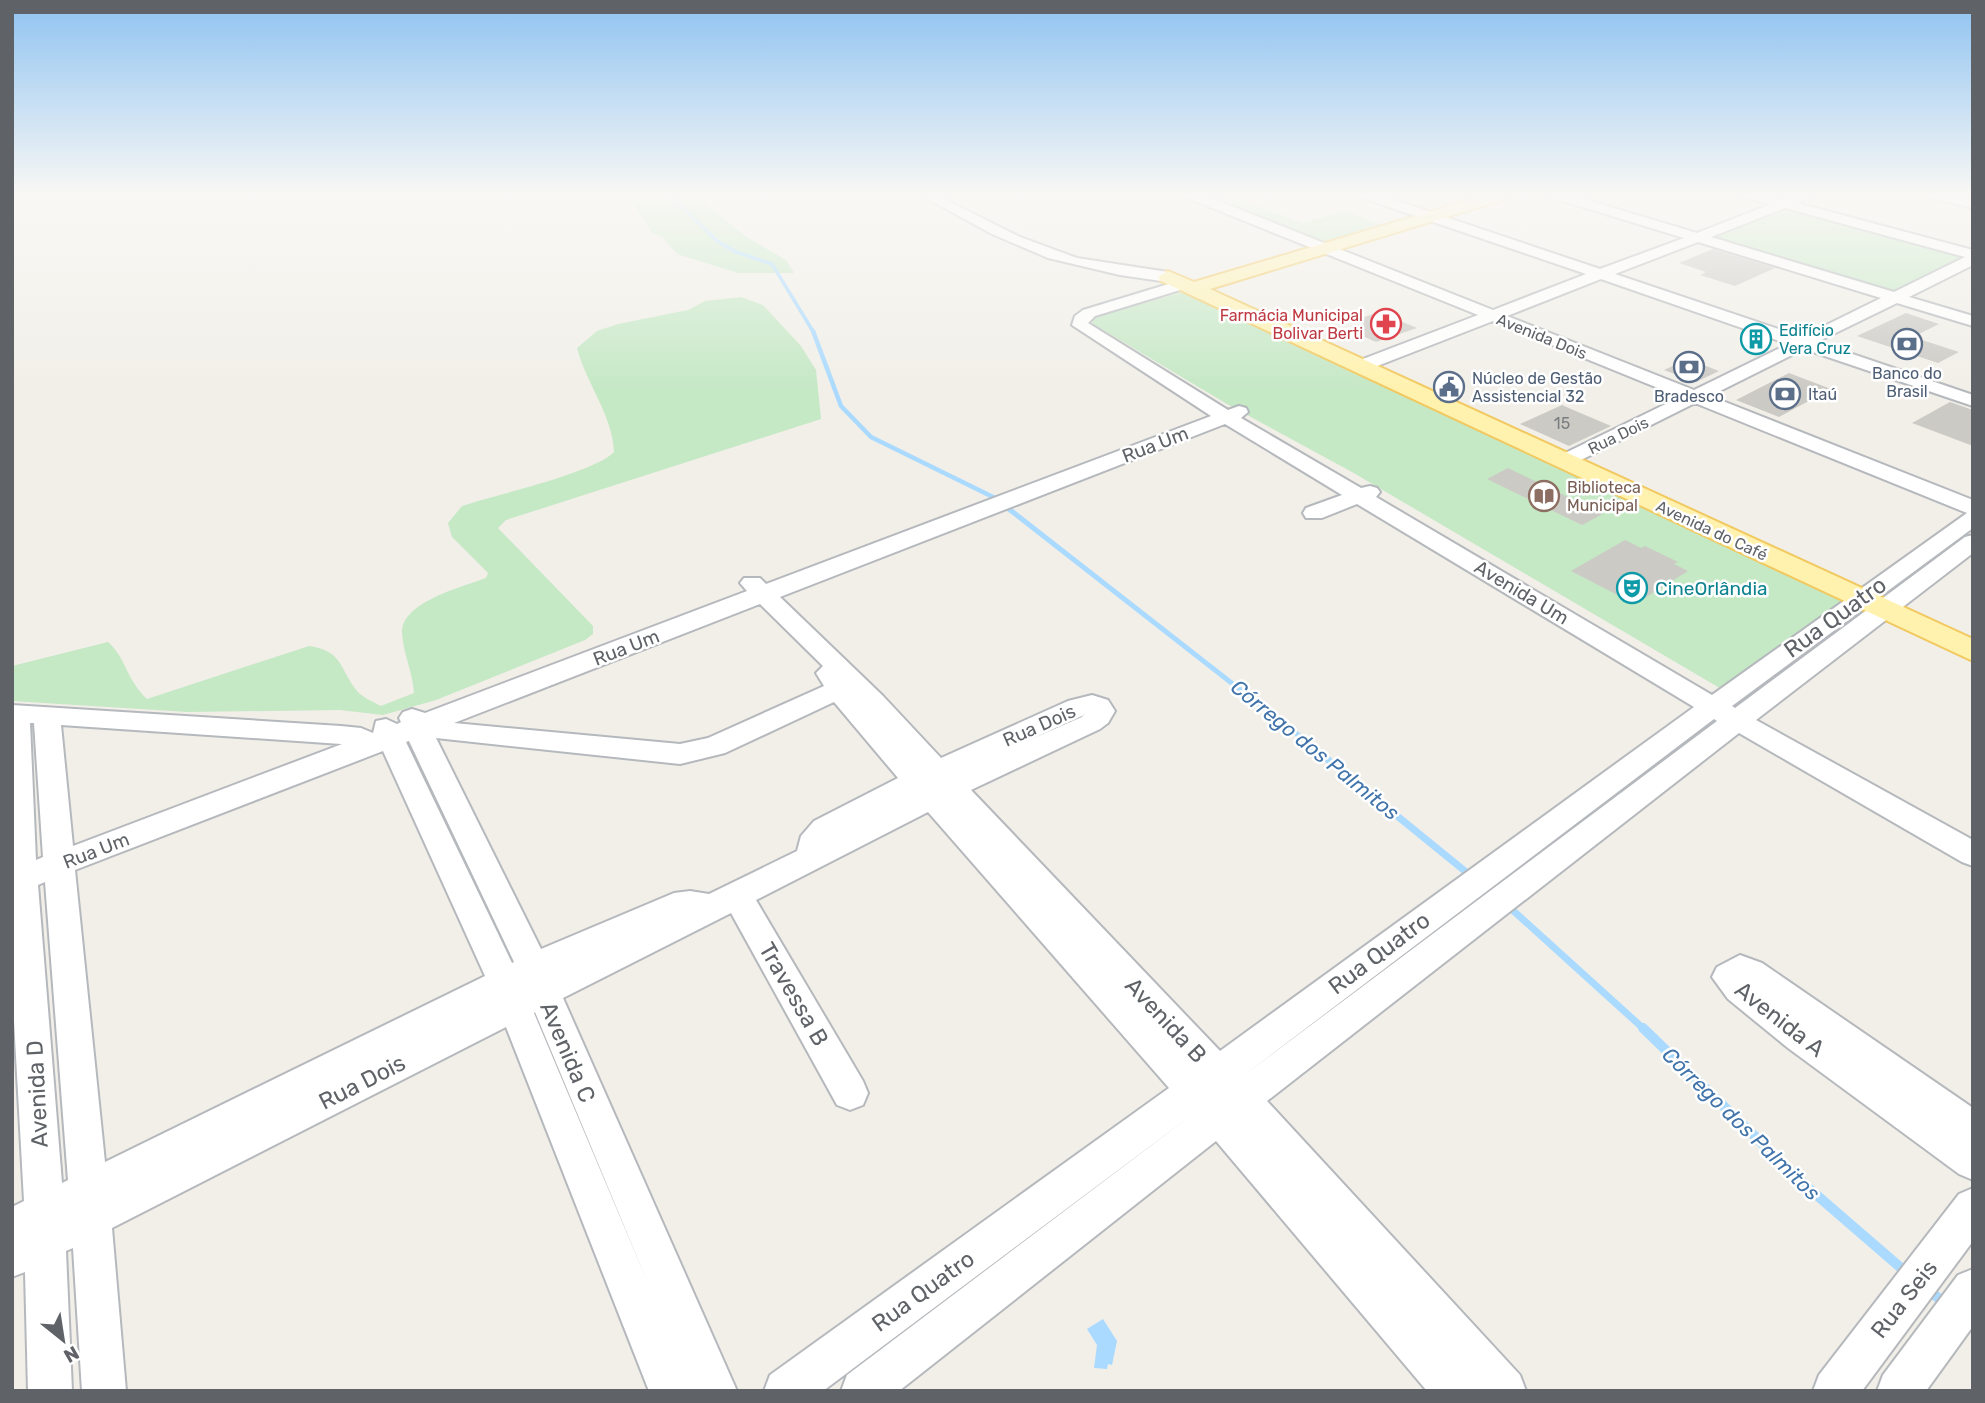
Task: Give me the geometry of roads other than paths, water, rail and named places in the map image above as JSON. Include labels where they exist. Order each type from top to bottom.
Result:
[{"type":"main road","points":[[1189,283],[1276,259]]},
{"type":"main road","name":"Avenida do Café","points":[[1189,283],[1876,601],[1973,651]]},
{"type":"main road","name":"Avenida do Café","points":[[1876,601],[1973,640]]},
{"type":"street","points":[[1068,259],[1189,283]]},
{"type":"street","name":"Avenida Dois","points":[[1360,259],[1973,500]]},
{"type":"street","points":[[1566,259],[1973,401]]},
{"type":"street","points":[[1360,361],[1629,259]]},
{"type":"street","points":[[1779,259],[1973,321]]},
{"type":"street","name":"Rua Dois","points":[[1906,298],[1966,259]]},
{"type":"street","name":"Rua Dois","points":[[1577,462],[1906,298],[1973,270]]},
{"type":"street","name":"Avenida Um","points":[[1189,283],[1097,316],[1085,322],[1084,329],[1732,709],[1936,823],[1973,854]]},
{"type":"street","points":[[1906,298],[1973,315]]},
{"type":"street","points":[[1814,344],[1973,394]]},
{"type":"street","name":"Avenida Dois","points":[[1708,398],[1973,508]]},
{"type":"street","name":"Rua Um","points":[[17,871],[398,729],[757,589],[1227,411]]},
{"type":"street","points":[[1314,513],[1367,494]]},
{"type":"street","name":"Rua Quatro","points":[[863,1391],[1218,1096],[1486,892],[1572,845],[1732,709],[1876,601],[1973,518]]},
{"type":"street","name":"Rua Quatro","points":[[1876,601],[1973,542]]},
{"type":"street","name":"Avenida B","points":[[757,589],[822,655],[846,686],[1366,1262],[1504,1391]]},
{"type":"street","points":[[25,714],[398,729],[680,754],[715,746],[846,686]]},
{"type":"street","name":"Rua Quatro","points":[[1486,892],[1547,829],[1732,709]]},
{"type":"street","name":"Avenida D","points":[[25,714],[57,856],[91,1203],[104,1391]]},
{"type":"street","name":"Avenida D","points":[[25,714],[17,871],[33,1227],[50,1391]]},
{"type":"street","name":"Avenida C","points":[[398,729],[715,1391]]},
{"type":"street","name":"Rua Dois","points":[[12,1257],[33,1227],[91,1203],[523,988],[724,901],[811,858],[934,784]]},
{"type":"street","name":"Avenida Um","points":[[1936,823],[1973,834]]},
{"type":"street","points":[[1547,829],[1572,845]]},
{"type":"street","name":"Travessa B","points":[[724,901],[850,1093]]},
{"type":"street","name":"Avenida A","points":[[1973,1130],[1750,973],[1740,969],[1729,977],[1730,982],[1757,1004],[1973,1161]]},
{"type":"street","name":"Avenida C","points":[[523,988],[592,1194],[671,1391]]},
{"type":"street","name":"Rua Quatro","points":[[786,1391],[1218,1096]]},
{"type":"street","name":"Rua Seis","points":[[1835,1391],[1973,1208]]},
{"type":"street","name":"Avenida B","points":[[1366,1262],[1456,1391]]},
{"type":"street","points":[[1899,1391],[1968,1296]]},
{"type":"water","points":[[1103,1319],[1117,1341],[1112,1365],[1108,1364],[1107,1369],[1094,1368],[1097,1345],[1087,1329]]},
{"type":"waterway","name":"Córrego dos Palmitos","points":[[758,259],[772,264],[813,332]]},
{"type":"waterway","name":"Córrego dos Palmitos","points":[[813,332],[841,406],[871,437],[995,498],[1011,511]]},
{"type":"waterway","name":"Córrego dos Palmitos","points":[[1009,509],[1302,738]]},
{"type":"waterway","name":"Córrego dos Palmitos","points":[[1300,737],[1471,876]]},
{"type":"waterway","name":"Córrego dos Palmitos","points":[[1507,905],[1645,1030]]},
{"type":"waterway","name":"Córrego dos Palmitos","points":[[1643,1028],[1805,1185],[1908,1274]]},
{"type":"waterway","name":"Córrego dos Palmitos","points":[[1927,1289],[1946,1304]]},
{"type":"place","name":"Farmácia Municipal Bolivar Berti","points":[[1386,324]]},
{"type":"place","name":"Edifício Vera Cruz","points":[[1756,339]]},
{"type":"place","name":"Banco do Brasil","points":[[1907,344]]},
{"type":"place","name":"Bradesco","points":[[1689,367]]},
{"type":"place","name":"Núcleo de Gestão Assistencial 32","points":[[1449,387]]},
{"type":"place","name":"Itaú","points":[[1785,394]]},
{"type":"place","name":"Biblioteca Municipal","points":[[1544,496]]},
{"type":"place","name":"CineOrlândia","points":[[1632,588]]}]
